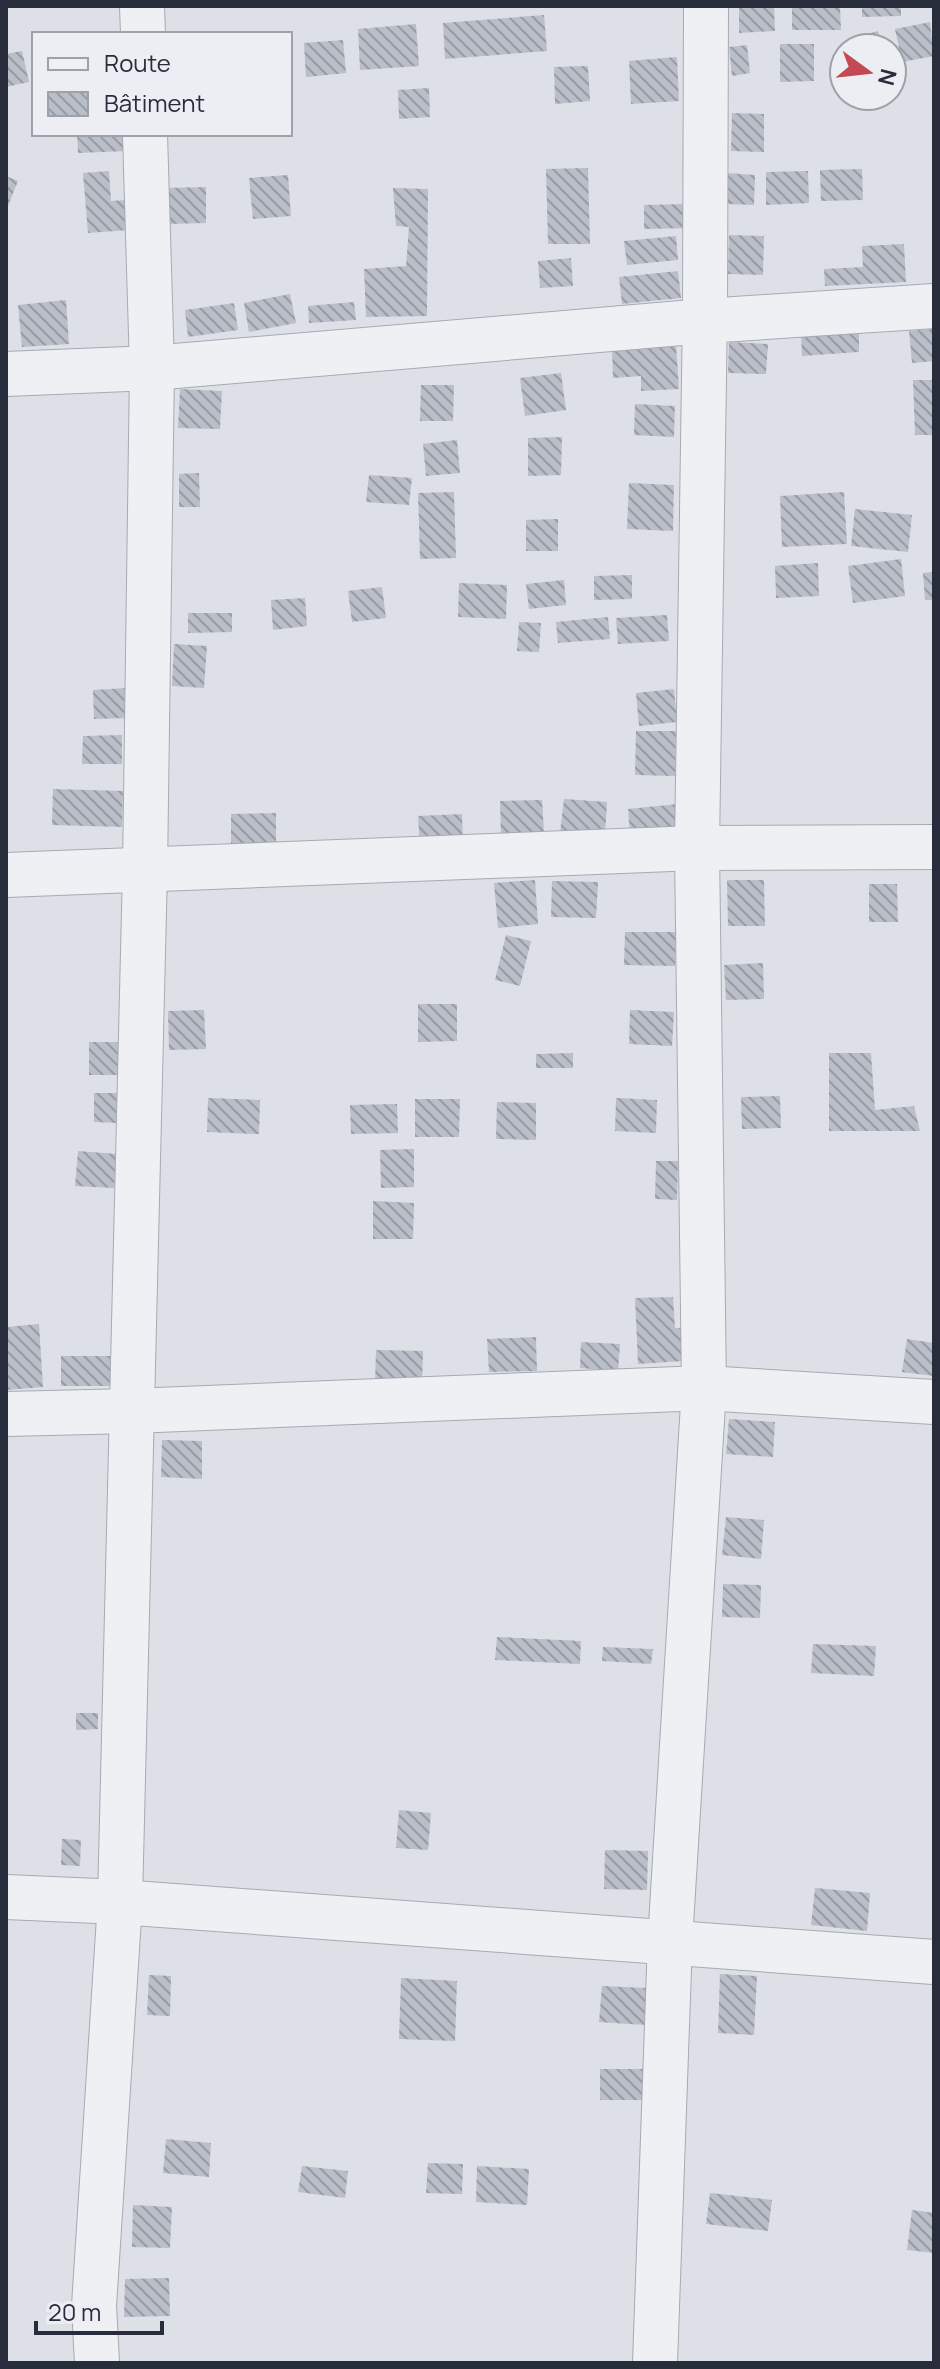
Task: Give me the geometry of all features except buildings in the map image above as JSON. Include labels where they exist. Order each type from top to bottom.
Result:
[{"type":"street","points":[[142,6],[143,32]]},
{"type":"street","points":[[655,2363],[670,1941],[704,1388],[697,848],[706,6]]},
{"type":"street","points":[[97,2363],[94,2306],[120,1902],[145,870],[152,368],[145,136]]},
{"type":"street","points":[[6,374],[152,368],[705,321],[934,306]]},
{"type":"street","points":[[6,875],[697,848],[934,847]]},
{"type":"street","points":[[6,1414],[704,1388],[934,1402]]},
{"type":"street","points":[[6,1897],[120,1902],[934,1962]]}]
